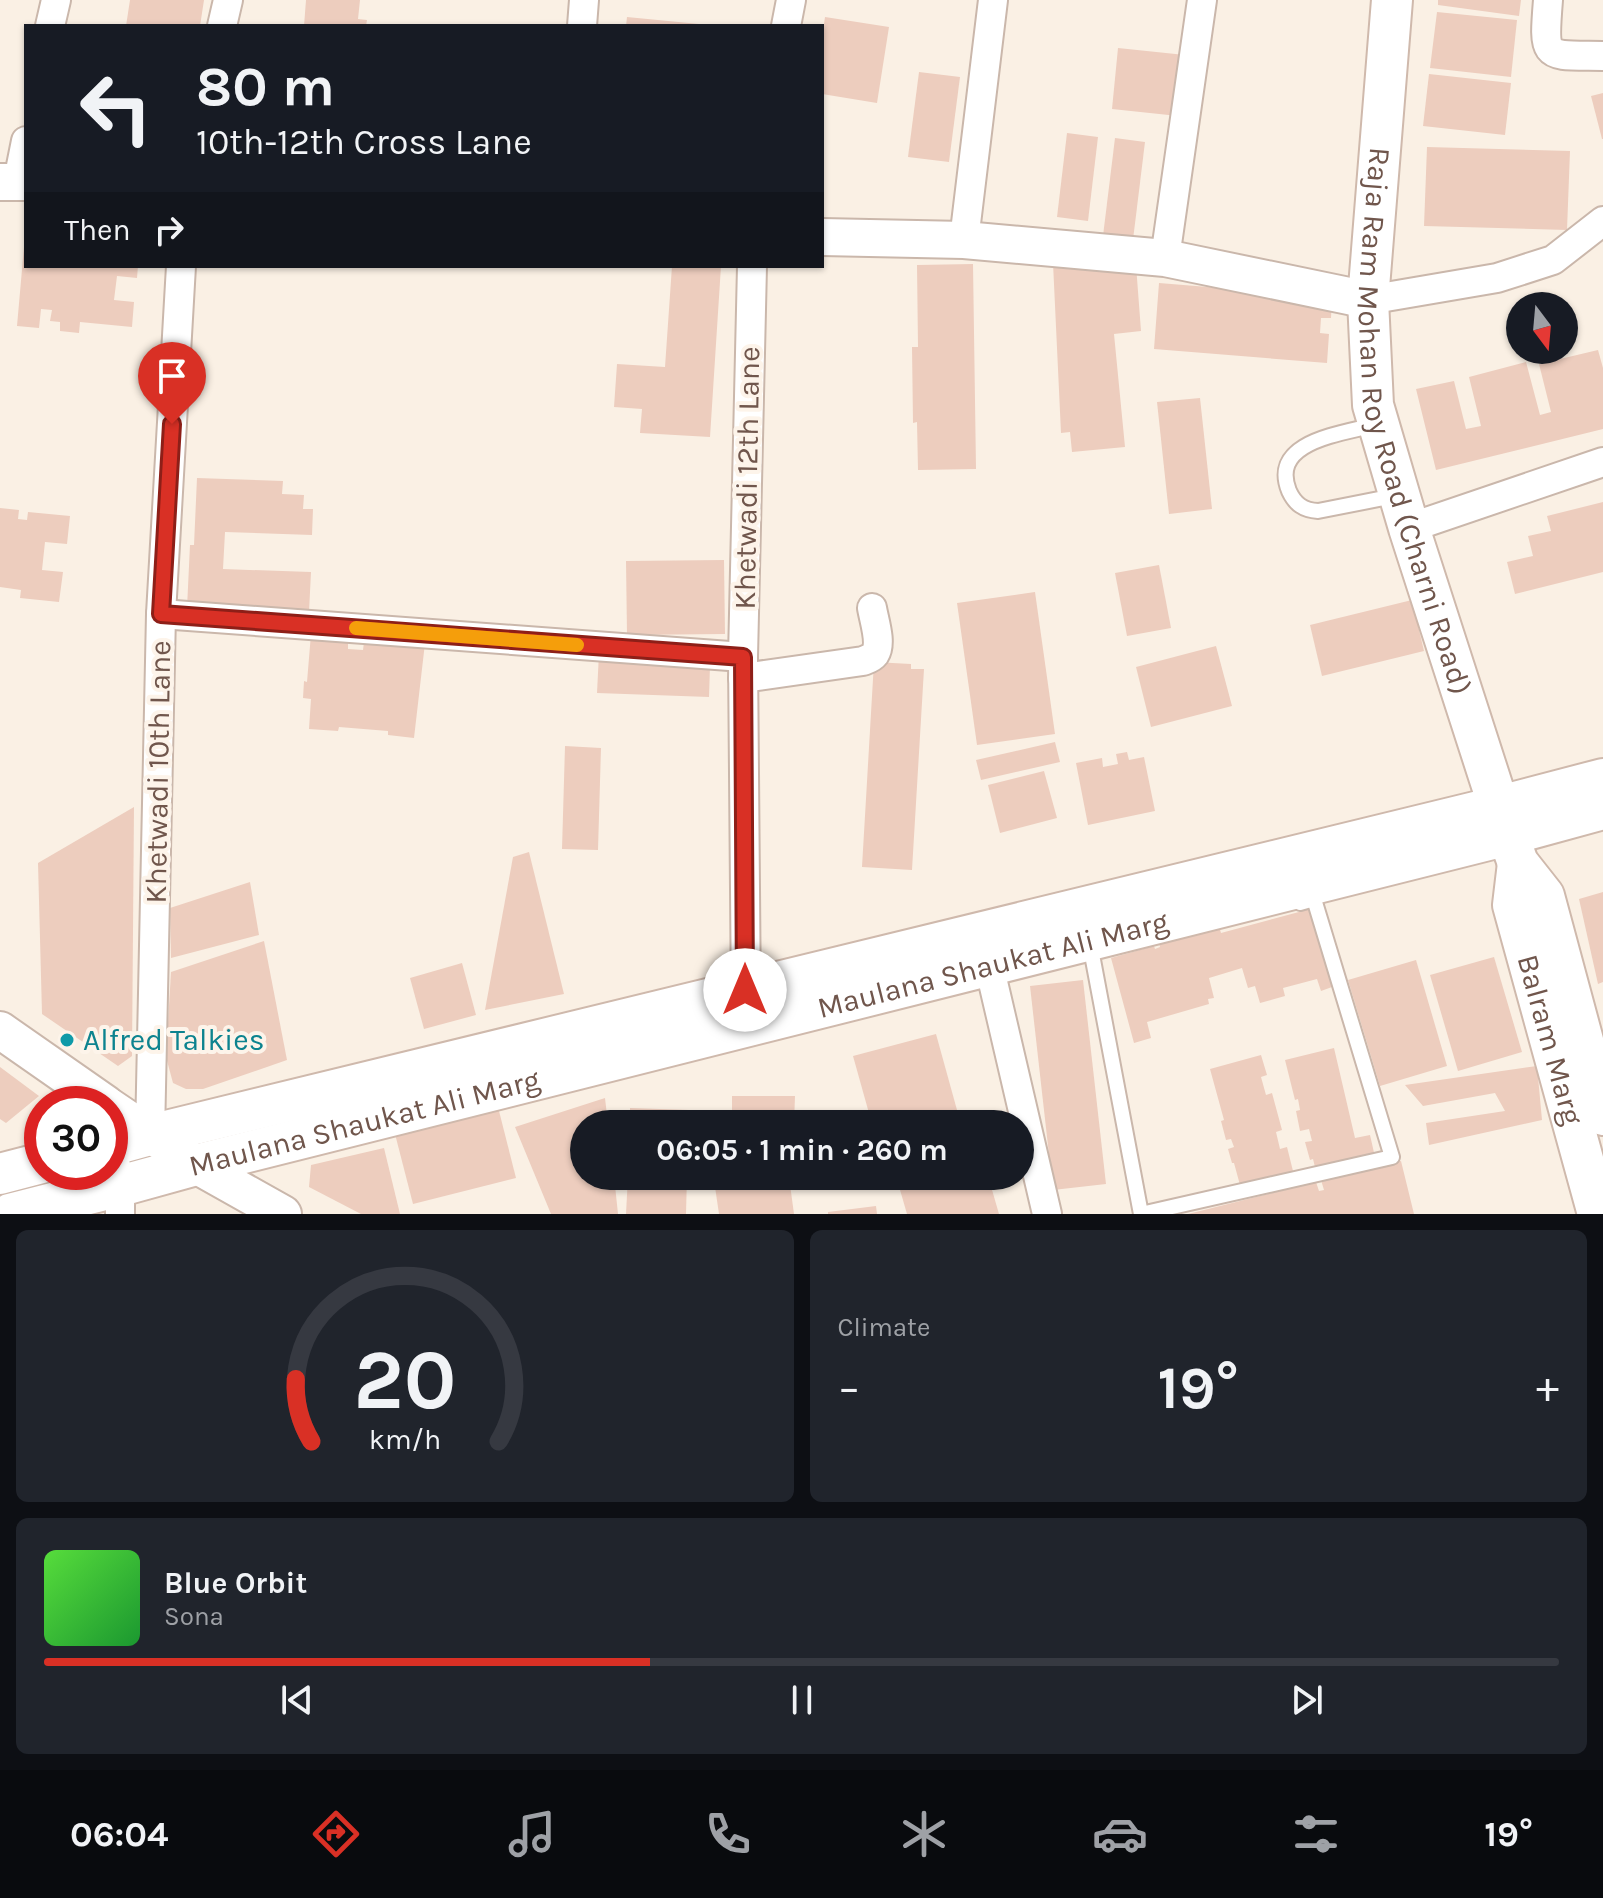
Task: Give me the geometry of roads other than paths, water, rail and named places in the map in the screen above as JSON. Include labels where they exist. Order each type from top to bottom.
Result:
[{"type":"main road","name":"Raja Ram Mohan Roy Road (Charni Road)","points":[[1392,0],[1368,300],[1373,405],[1404,512],[1509,835]]},
{"type":"main road","name":"Maulana Shaukat Ali Marg","points":[[128,1130],[150,1135],[746,1008],[1509,835],[1603,779]]},
{"type":"main road","name":"Maulana Shaukat Ali Marg","points":[[10,1214],[120,1200],[196,1165],[746,1008],[989,965],[1089,940],[1267,906],[1603,809]]},
{"type":"main road","name":"Balram Marg","points":[[1509,835],[1544,896],[1590,1105],[1598,1214]]},
{"type":"main road","points":[[0,1174],[24,1168]]},
{"type":"street","points":[[50,24],[56,0]]},
{"type":"street","points":[[222,24],[228,0]]},
{"type":"street","points":[[582,24],[584,0]]},
{"type":"street","points":[[786,24],[791,0]]},
{"type":"street","points":[[964,240],[993,0]]},
{"type":"street","points":[[1165,258],[1202,0]]},
{"type":"street","points":[[1548,0],[1546,44],[1552,52],[1603,56]]},
{"type":"street","points":[[15,182],[24,148]]},
{"type":"street","points":[[824,237],[964,240],[1165,258],[1368,300],[1497,278],[1553,260],[1603,221]]},
{"type":"street","name":"Khetwadi 10th Lane","points":[[150,1135],[161,614],[181,268]]},
{"type":"street","name":"Khetwadi 12th Lane","points":[[746,1008],[743,668],[752,268]]},
{"type":"street","points":[[1404,512],[1603,462]]},
{"type":"street","points":[[161,614],[743,668],[863,661],[876,653],[878,644],[872,608]]},
{"type":"street","points":[[989,965],[1047,1214]]},
{"type":"street","points":[[0,1030],[64,1086]]},
{"type":"street","points":[[150,1135],[283,1214]]},
{"type":"lane","points":[[1379,424],[1300,448],[1292,455],[1285,478],[1292,497],[1306,510],[1404,512]]},
{"type":"lane","points":[[1089,940],[1141,1214],[1392,1157],[1314,899],[1267,906]]},
{"type":"place","name":"Alfred Talkies","points":[[67,1040]]}]
